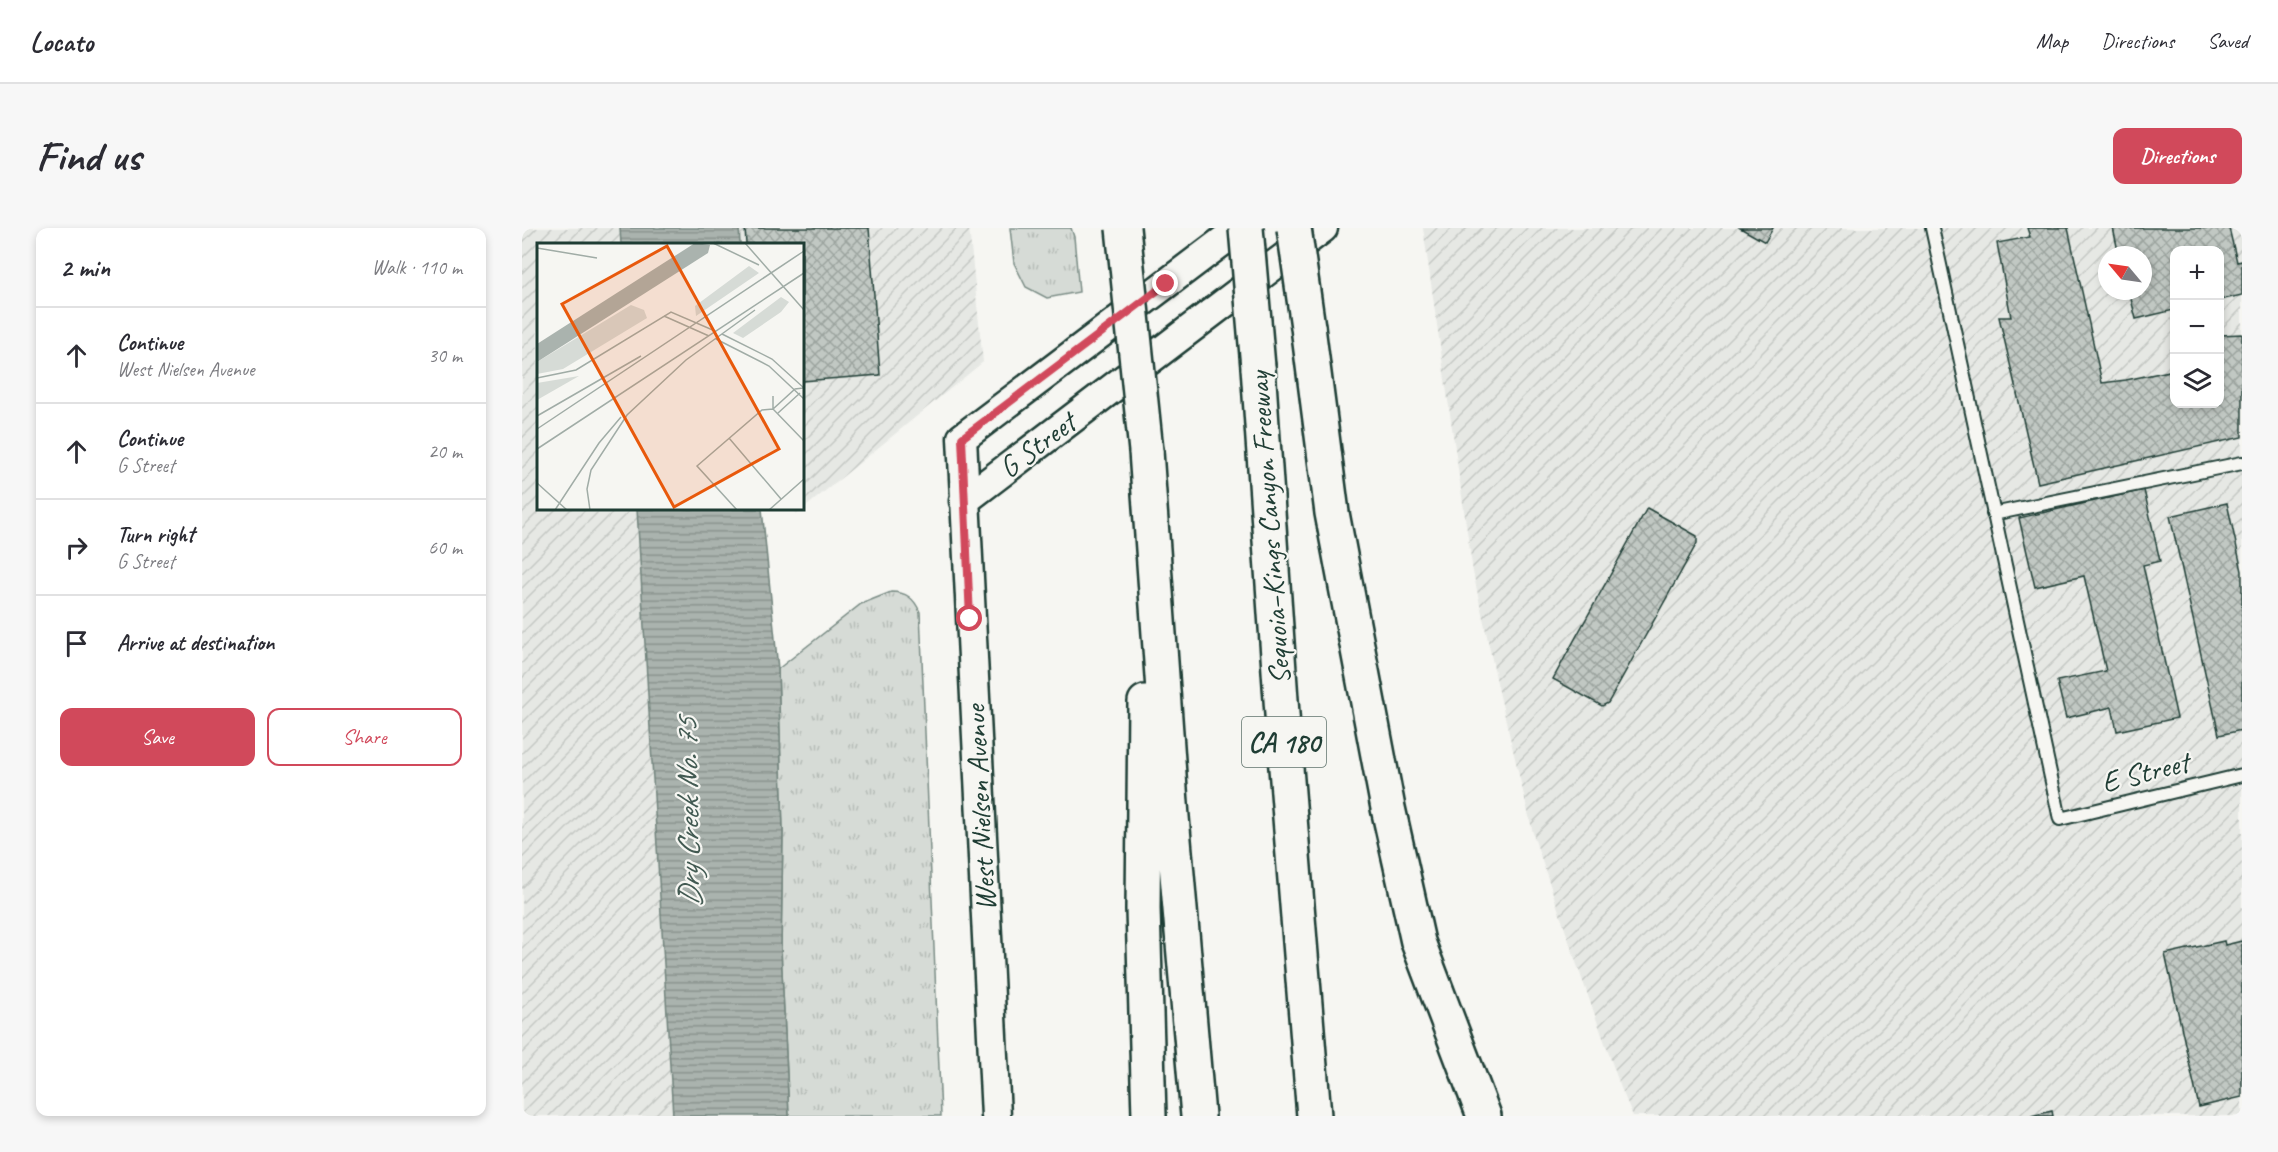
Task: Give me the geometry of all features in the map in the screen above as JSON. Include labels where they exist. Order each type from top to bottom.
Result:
[{"type":"highway","points":[[1123,228],[1146,451],[1198,1116]]},
{"type":"highway","name":"Sequoia–Kings Canyon Freeway","points":[[1246,228],[1314,1116]]},
{"type":"highway","points":[[1294,228],[1332,513],[1388,808],[1434,1022],[1460,1116]]},
{"type":"highway","points":[[1146,451],[1143,909],[1149,1116]]},
{"type":"highway","points":[[1418,942],[1484,1116]]},
{"type":"street","name":"G Street","points":[[964,501],[962,438],[1240,228]]},
{"type":"street","name":"G Street","points":[[964,501],[1323,228]]},
{"type":"street","name":"West Nielsen Avenue","points":[[964,501],[996,1116]]},
{"type":"lane","points":[[1932,228],[1993,514],[2242,463]]},
{"type":"lane","name":"E Street","points":[[1993,514],[2060,819],[2242,775]]},
{"type":"shaded area","points":[[522,228],[620,228],[621,243],[537,243],[537,510],[637,510],[673,1116],[522,1116]]},
{"type":"shaded area","points":[[739,228],[969,228],[983,362],[804,508],[804,243],[740,243]]},
{"type":"shaded area","points":[[1423,228],[2242,228],[2242,1116],[1633,1116],[1576,962],[1534,837],[1473,572]]},
{"type":"green space","points":[[1010,228],[1071,228],[1074,237],[1079,292],[1047,298],[1026,287],[1014,263]]},
{"type":"green space","points":[[891,592],[909,597],[920,612],[941,1116],[789,1116],[781,950],[783,832],[778,669],[861,604]]},
{"type":"water","points":[[620,228],[739,228],[740,243],[621,243]]},
{"type":"water","name":"Dry Creek No. 75","points":[[637,510],[762,510],[778,669],[783,832],[781,950],[789,1116],[673,1116]]},
{"type":"building","points":[[745,228],[869,228],[880,375],[804,381],[804,243],[746,243]]},
{"type":"building","points":[[1740,228],[1773,228],[1765,242]]},
{"type":"building","points":[[2027,228],[2068,228],[2102,383],[2170,371],[2170,408],[2224,408],[2224,335],[2242,334],[2242,437],[2038,483],[1999,317],[2011,317],[1997,243],[2030,237]]},
{"type":"building","points":[[2113,228],[2229,228],[2237,262],[2242,261],[2242,295],[2224,299],[2224,246],[2170,246],[2170,311],[2136,319],[2131,300],[2152,300],[2152,246],[2117,246]]},
{"type":"building","points":[[2144,490],[2160,561],[2143,565],[2177,718],[2117,731],[2112,707],[2066,718],[2057,681],[2106,671],[2084,576],[2035,587],[2019,518]]},
{"type":"building","points":[[2227,503],[2242,571],[2242,730],[2219,735],[2170,516]]},
{"type":"building","points":[[1647,508],[1697,536],[1697,543],[1608,703],[1602,706],[1553,679]]},
{"type":"building","points":[[2224,941],[2225,945],[2242,941],[2242,1097],[2199,1107],[2165,954]]},
{"type":"building","points":[[2052,1111],[2053,1116],[2031,1116]]},
{"type":"route","points":[[970,619],[962,438],[1166,284]]}]
